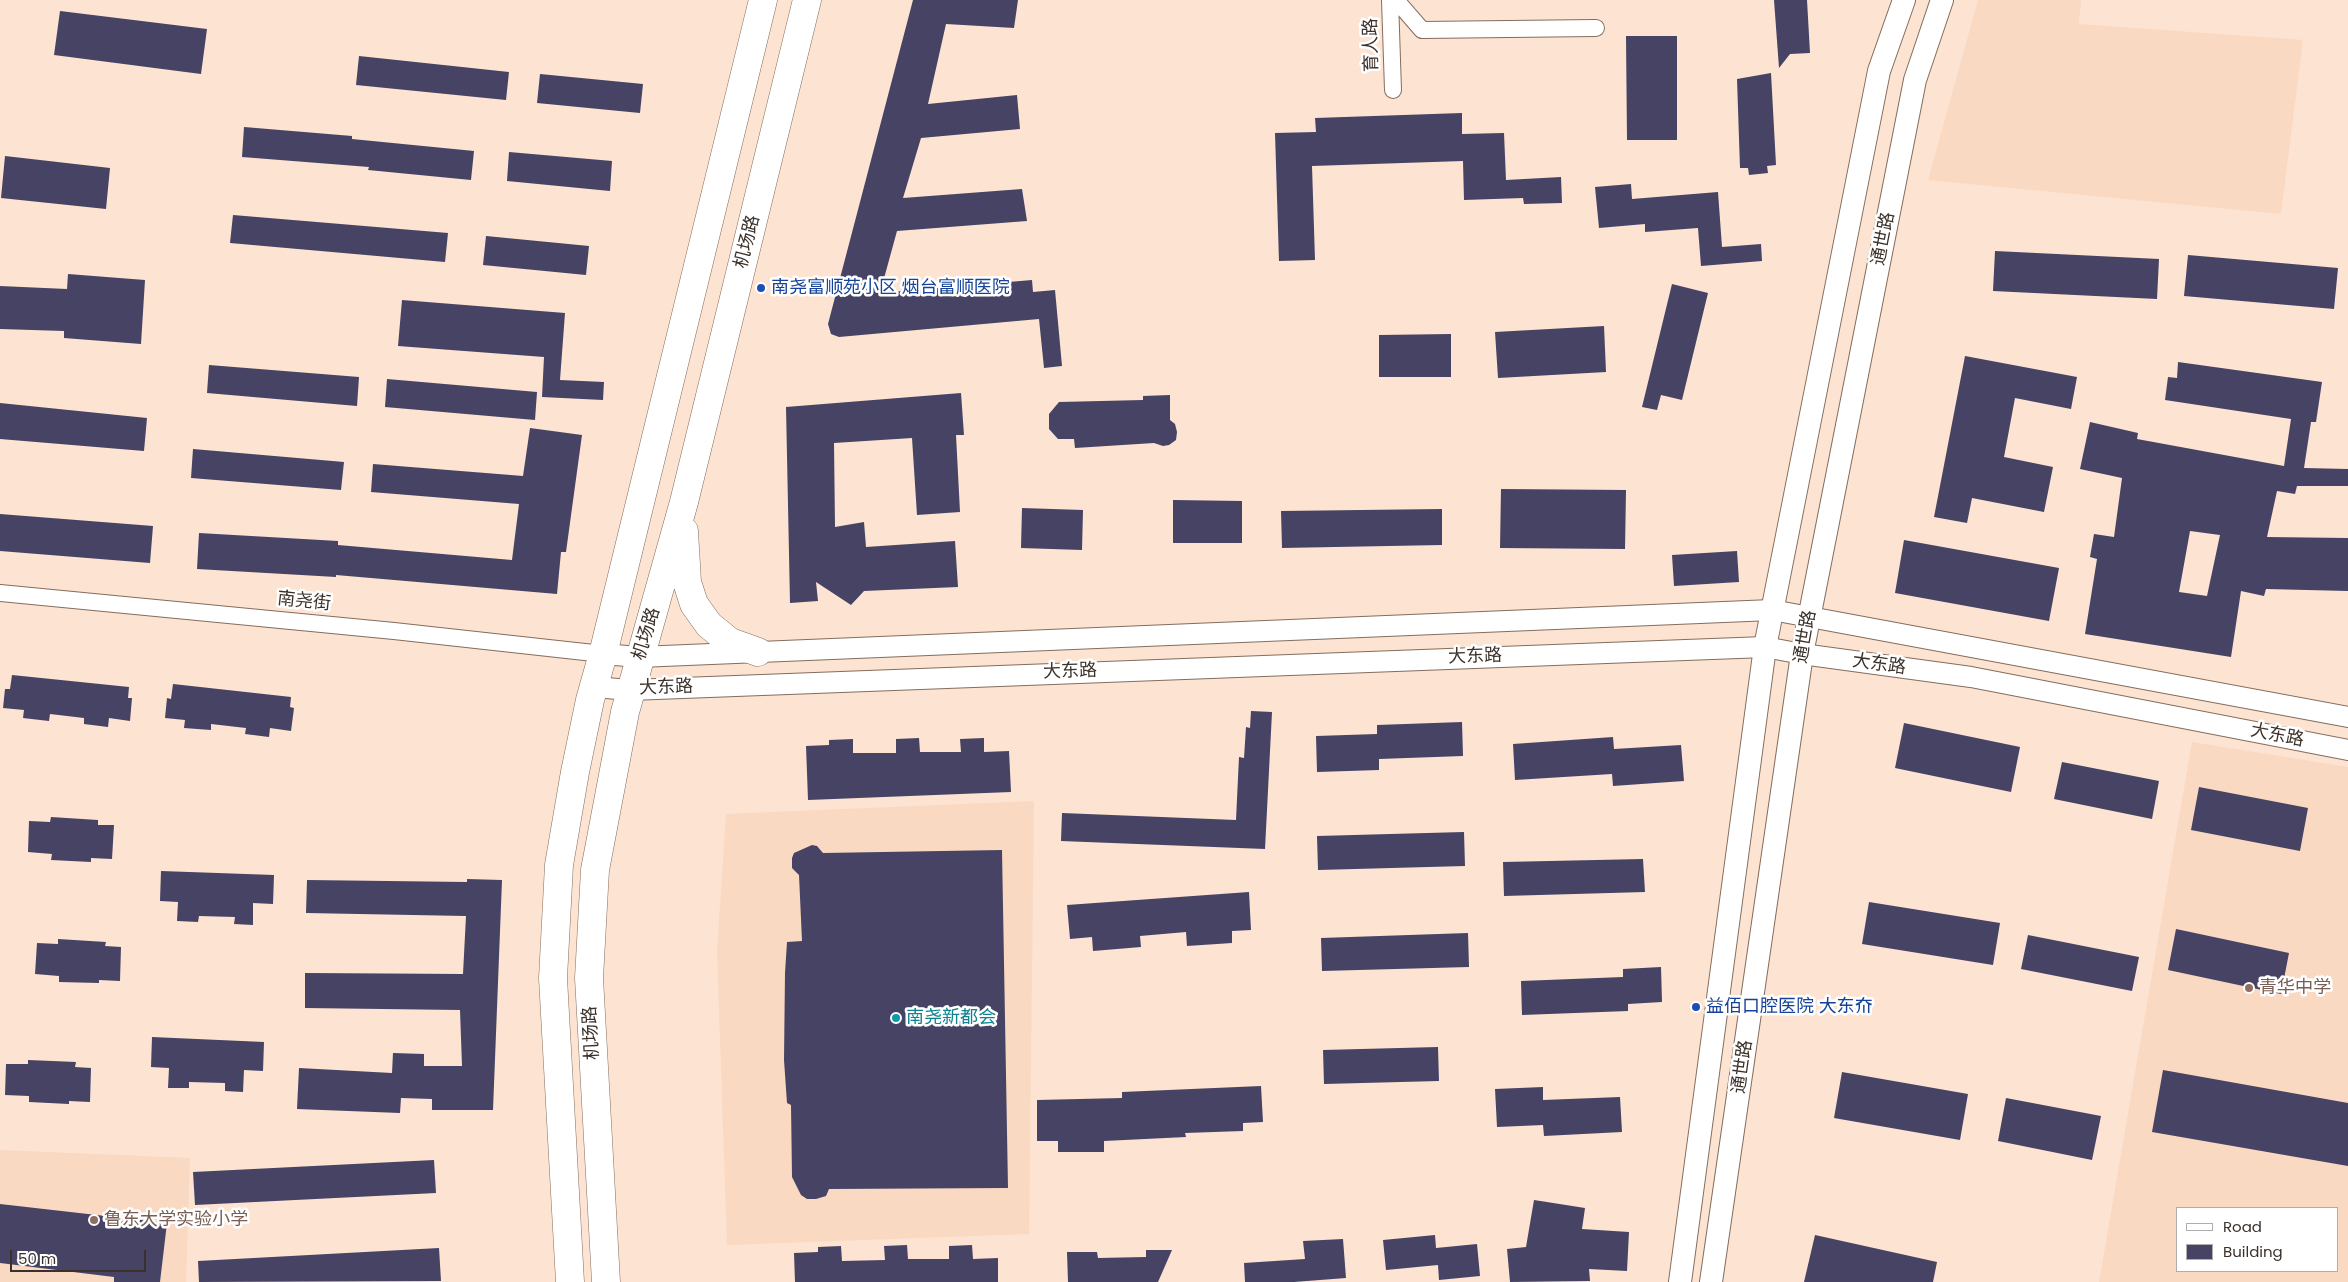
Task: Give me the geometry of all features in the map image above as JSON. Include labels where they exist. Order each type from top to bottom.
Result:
[{"type":"highway","name":"机场路","points":[[570,1282],[553,978],[559,865],[574,772],[594,687],[763,0]]},
{"type":"highway","name":"机场路","points":[[606,1282],[589,978],[595,870],[630,690],[639,657],[647,640],[684,502],[807,0]]},
{"type":"highway","points":[[684,502],[685,559],[688,582],[694,604],[709,625],[730,642],[758,652]]},
{"type":"main road","name":"通世路","points":[[1680,1282],[1765,647],[1879,71],[1904,0]]},
{"type":"main road","name":"通世路","points":[[1712,1282],[1802,654],[1915,80],[1942,0]]},
{"type":"street","name":"育人路","points":[[1390,0],[1393,90]]},
{"type":"street","points":[[1396,0],[1422,30],[1596,28]]},
{"type":"street","name":"南尧街","points":[[0,593],[394,631],[603,654]]},
{"type":"street","name":"大东路","points":[[603,654],[639,657],[1772,610],[2348,717]]},
{"type":"street","name":"大东路","points":[[594,687],[630,690],[1765,647],[1802,654],[1971,677],[2348,750]]},
{"type":"shaded area","points":[[1978,0],[2081,0],[2079,24],[2303,40],[2281,214],[1928,180]]},
{"type":"shaded area","name":"青华中学","points":[[2192,742],[2348,767],[2348,1282],[2099,1282]]},
{"type":"shaded area","points":[[1034,801],[1029,1234],[727,1245],[717,951],[726,814]]},
{"type":"shaded area","name":"鲁东大学实验小学","points":[[0,1150],[190,1158],[186,1282],[0,1282]]},
{"type":"building","points":[[913,0],[1018,0],[1014,28],[946,24],[928,104],[1017,95],[1020,129],[921,138],[903,198],[1022,189],[1027,221],[897,231],[880,293],[1032,280],[1033,292],[1055,290],[1062,366],[1044,368],[1039,319],[839,337],[831,334],[828,324]]},
{"type":"building","points":[[1774,0],[1807,0],[1810,53],[1790,54],[1779,68]]},
{"type":"building","points":[[60,11],[207,29],[201,74],[54,55]]},
{"type":"building","points":[[1626,36],[1677,36],[1677,140],[1627,140]]},
{"type":"building","points":[[359,56],[509,72],[506,100],[356,85]]},
{"type":"building","points":[[1771,73],[1776,165],[1767,166],[1768,173],[1749,175],[1748,168],[1740,168],[1737,79]]},
{"type":"building","points":[[540,74],[643,84],[640,113],[537,103]]},
{"type":"building","points":[[1462,113],[1462,134],[1504,133],[1506,180],[1561,177],[1562,203],[1524,204],[1523,198],[1464,200],[1463,161],[1312,166],[1315,260],[1279,261],[1275,133],[1316,132],[1315,118]]},
{"type":"building","points":[[244,127],[352,136],[352,139],[474,151],[471,180],[368,170],[369,167],[242,157]]},
{"type":"building","points":[[509,152],[612,161],[610,191],[507,181]]},
{"type":"building","points":[[5,156],[110,168],[106,209],[1,198]]},
{"type":"building","points":[[1631,184],[1632,199],[1718,192],[1722,247],[1761,244],[1762,261],[1701,266],[1698,228],[1645,232],[1645,224],[1599,228],[1595,187]]},
{"type":"building","points":[[233,215],[448,233],[445,262],[230,243]]},
{"type":"building","points":[[486,236],[589,246],[586,275],[483,265]]},
{"type":"building","points":[[1995,251],[2159,259],[2157,299],[1993,291]]},
{"type":"building","points":[[2188,255],[2338,268],[2334,309],[2184,296]]},
{"type":"building","points":[[68,274],[145,280],[141,344],[64,338],[64,331],[0,329],[0,286],[67,289]]},
{"type":"building","points":[[1672,284],[1708,293],[1682,400],[1661,395],[1657,410],[1642,407]]},
{"type":"building","points":[[402,300],[565,313],[560,380],[604,382],[603,400],[542,397],[544,357],[398,346]]},
{"type":"building","points":[[1604,326],[1606,372],[1498,378],[1495,332]]},
{"type":"building","points":[[1451,334],[1451,377],[1379,377],[1379,335]]},
{"type":"building","points":[[1965,356],[2077,377],[2071,409],[2015,398],[2004,457],[2053,467],[2044,512],[1972,498],[1967,523],[1934,517]]},
{"type":"building","points":[[2178,362],[2322,382],[2316,422],[2311,422],[2304,468],[2348,469],[2348,486],[2297,486],[2295,494],[2277,491],[2267,537],[2348,538],[2348,591],[2266,589],[2264,596],[2241,591],[2231,657],[2085,634],[2097,559],[2090,557],[2094,534],[2114,537],[2122,478],[2080,469],[2090,422],[2138,433],[2137,439],[2284,466],[2291,419],[2165,400],[2168,377],[2177,378]],"holes":[[[2190,531],[2220,535],[2207,596],[2179,592]]]},
{"type":"building","points":[[209,365],[359,377],[357,406],[207,393]]},
{"type":"building","points":[[387,379],[537,392],[535,420],[385,407]]},
{"type":"building","points":[[961,393],[964,435],[956,435],[960,512],[917,515],[912,438],[834,443],[835,527],[864,522],[866,547],[955,541],[958,587],[864,591],[851,605],[816,582],[818,601],[790,603],[786,407]]},
{"type":"building","points":[[1170,395],[1170,420],[1175,424],[1177,432],[1176,440],[1169,445],[1163,446],[1154,443],[1075,448],[1074,439],[1058,439],[1049,429],[1049,414],[1059,402],[1143,400],[1143,396]]},
{"type":"building","points":[[0,403],[147,418],[144,451],[0,439]]},
{"type":"building","points":[[530,428],[582,435],[566,552],[561,552],[557,594],[336,575],[336,577],[197,569],[199,533],[338,541],[338,545],[512,560],[519,504],[371,492],[373,464],[523,476]]},
{"type":"building","points":[[193,449],[344,462],[341,490],[191,478]]},
{"type":"building","points":[[1501,489],[1626,490],[1625,549],[1500,548]]},
{"type":"building","points":[[1173,500],[1242,501],[1242,543],[1173,543]]},
{"type":"building","points":[[1022,508],[1083,510],[1082,550],[1021,548]]},
{"type":"building","points":[[1442,509],[1442,545],[1282,548],[1281,511]]},
{"type":"building","points":[[0,514],[153,526],[150,563],[0,551]]},
{"type":"building","points":[[1904,540],[2059,568],[2049,621],[1895,593]]},
{"type":"building","points":[[1737,551],[1739,582],[1674,586],[1672,555]]},
{"type":"building","points":[[12,675],[129,687],[128,698],[132,698],[130,721],[109,718],[108,727],[84,724],[84,718],[50,714],[49,721],[23,718],[24,710],[3,708],[5,689],[10,689]]},
{"type":"building","points":[[173,684],[291,697],[290,707],[294,708],[291,731],[270,728],[269,737],[245,734],[246,728],[211,724],[211,730],[184,728],[185,720],[165,718],[167,698],[171,699]]},
{"type":"building","points":[[1251,711],[1272,712],[1265,849],[1061,841],[1062,813],[1236,820],[1239,757],[1244,758],[1246,727],[1250,728]]},
{"type":"building","points":[[1462,722],[1463,756],[1379,759],[1379,770],[1317,772],[1316,736],[1377,734],[1377,725]]},
{"type":"building","points":[[1904,723],[2020,747],[2011,792],[1895,768]]},
{"type":"building","points":[[1613,737],[1614,749],[1681,745],[1684,781],[1613,786],[1612,774],[1515,780],[1513,744]]},
{"type":"building","points":[[919,738],[920,752],[961,752],[960,739],[984,738],[984,752],[1009,751],[1011,792],[808,800],[806,746],[829,745],[829,740],[853,739],[853,753],[896,753],[896,739]]},
{"type":"building","points":[[2062,762],[2159,781],[2152,819],[2054,799]]},
{"type":"building","points":[[2199,787],[2308,808],[2300,851],[2191,830]]},
{"type":"building","points":[[51,817],[98,820],[98,825],[114,825],[112,859],[91,858],[91,862],[51,860],[52,854],[28,852],[29,821],[50,822]]},
{"type":"building","points":[[1464,832],[1465,866],[1318,870],[1317,836]]},
{"type":"building","name":"南尧新都会","points":[[812,845],[817,846],[823,853],[1002,850],[1008,1188],[829,1189],[826,1196],[816,1199],[807,1199],[801,1195],[792,1177],[791,1105],[787,1103],[784,1060],[785,973],[787,942],[802,941],[799,875],[792,868],[792,858],[794,853]]},
{"type":"building","points":[[1643,859],[1645,892],[1504,896],[1503,862]]},
{"type":"building","points":[[161,871],[274,875],[273,904],[253,903],[253,925],[234,924],[235,917],[199,916],[198,922],[177,921],[178,902],[160,901]]},
{"type":"building","points":[[467,879],[502,880],[493,1110],[432,1110],[432,1099],[401,1098],[400,1113],[297,1109],[299,1068],[392,1073],[393,1053],[424,1054],[424,1066],[462,1066],[460,1010],[305,1008],[305,973],[463,974],[466,916],[306,913],[307,880],[467,882]]},
{"type":"building","points":[[1249,892],[1251,930],[1232,931],[1232,943],[1187,946],[1186,932],[1140,936],[1141,947],[1093,951],[1092,937],[1070,939],[1067,905]]},
{"type":"building","points":[[1869,902],[2000,923],[1993,965],[1862,944]]},
{"type":"building","points":[[2176,929],[2289,953],[2281,994],[2168,970]]},
{"type":"building","points":[[1468,933],[1469,967],[1322,971],[1321,938]]},
{"type":"building","points":[[2028,935],[2139,957],[2132,991],[2021,969]]},
{"type":"building","points":[[58,939],[106,942],[105,946],[121,947],[120,981],[99,980],[99,983],[59,982],[59,976],[35,974],[37,943],[58,944]]},
{"type":"building","points":[[1661,967],[1662,1002],[1628,1004],[1628,1011],[1522,1015],[1521,981],[1623,977],[1623,969]]},
{"type":"building","points":[[152,1037],[264,1042],[263,1071],[244,1070],[243,1092],[225,1091],[225,1083],[189,1082],[189,1088],[168,1088],[169,1068],[151,1067]]},
{"type":"building","points":[[1438,1047],[1439,1081],[1324,1084],[1323,1050]]},
{"type":"building","points":[[28,1060],[76,1062],[75,1067],[91,1068],[90,1102],[69,1101],[69,1104],[29,1102],[29,1096],[5,1095],[6,1064],[28,1064]]},
{"type":"building","points":[[2163,1070],[2348,1103],[2348,1166],[2152,1132]]},
{"type":"building","points":[[1842,1072],[1968,1094],[1960,1140],[1834,1118]]},
{"type":"building","points":[[1261,1086],[1263,1122],[1243,1123],[1243,1131],[1185,1133],[1186,1137],[1104,1141],[1104,1152],[1058,1152],[1058,1141],[1037,1141],[1037,1100],[1122,1098],[1122,1092]]},
{"type":"building","points":[[1543,1087],[1543,1100],[1620,1097],[1622,1132],[1544,1136],[1543,1125],[1497,1127],[1495,1089]]},
{"type":"building","points":[[2006,1098],[2101,1116],[2092,1160],[1998,1141]]},
{"type":"building","points":[[434,1160],[436,1193],[195,1205],[193,1172]]},
{"type":"building","points":[[1534,1200],[1585,1208],[1582,1229],[1629,1232],[1627,1271],[1589,1269],[1590,1281],[1510,1282],[1507,1249],[1526,1247]]},
{"type":"building","points":[[0,1204],[167,1223],[160,1282],[114,1282],[114,1277],[0,1263]]},
{"type":"building","points":[[1435,1235],[1436,1248],[1477,1244],[1480,1276],[1439,1280],[1438,1265],[1386,1270],[1383,1240]]},
{"type":"building","points":[[1815,1235],[1937,1262],[1933,1282],[1804,1282]]},
{"type":"building","points":[[1343,1239],[1346,1278],[1294,1282],[1245,1282],[1244,1263],[1305,1259],[1303,1241]]},
{"type":"building","points":[[907,1245],[908,1259],[949,1259],[949,1246],[972,1245],[973,1259],[998,1258],[998,1282],[795,1282],[794,1253],[818,1252],[818,1247],[841,1246],[842,1261],[885,1260],[884,1246]]},
{"type":"building","points":[[439,1248],[441,1281],[199,1282],[198,1261]]},
{"type":"building","points":[[1146,1250],[1172,1250],[1158,1282],[1068,1282],[1067,1252],[1097,1252],[1098,1258],[1146,1257]]},
{"type":"place","name":"南尧富顺苑小区 烟台富顺医院","points":[[761,288]]},
{"type":"place","name":"青华中学","points":[[2249,988]]},
{"type":"place","name":"益佰口腔医院 大东夼","points":[[1696,1007]]},
{"type":"place","name":"南尧新都会","points":[[896,1018]]},
{"type":"place","name":"鲁东大学实验小学","points":[[94,1220]]}]
